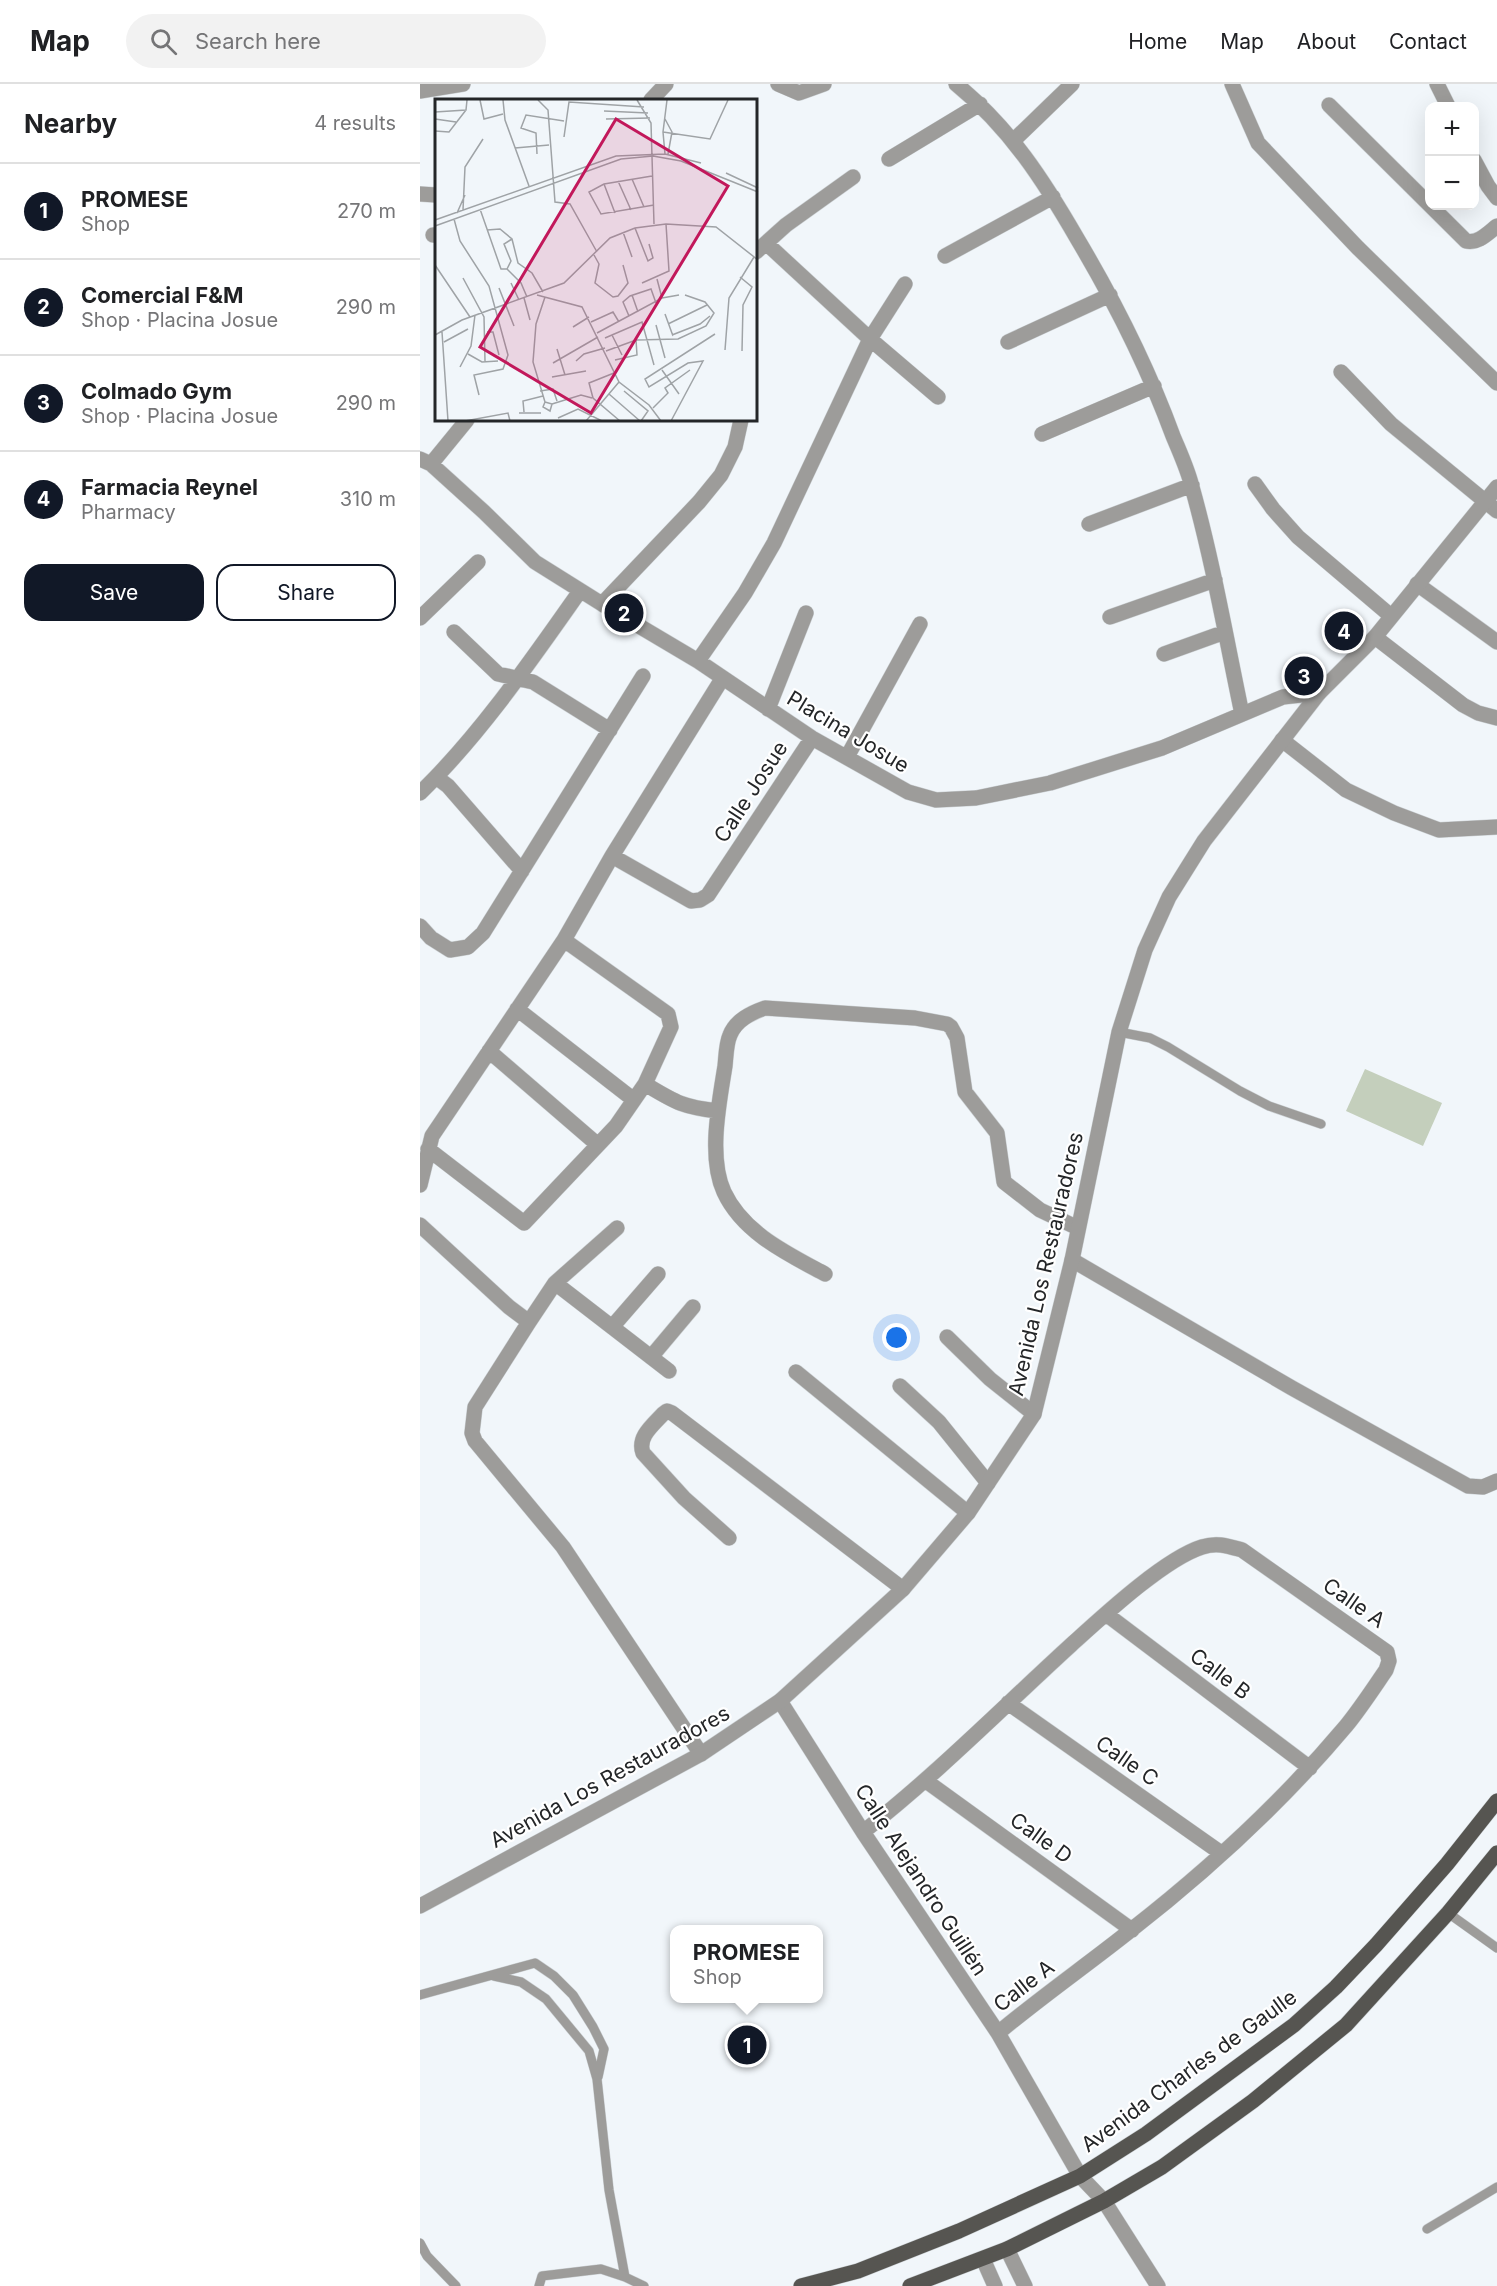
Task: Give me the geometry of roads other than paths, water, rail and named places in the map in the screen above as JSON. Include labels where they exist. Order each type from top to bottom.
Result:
[{"type":"main road","name":"Avenida Charles de Gaulle","points":[[801,2286],[858,2271],[959,2231],[1080,2176],[1146,2134],[1294,2025],[1376,1945],[1447,1864],[1497,1801]]},
{"type":"main road","points":[[910,2286],[1007,2249],[1104,2201],[1162,2167],[1253,2101],[1346,2025],[1448,1913],[1497,1853]]},
{"type":"street","points":[[420,91],[463,84]]},
{"type":"street","points":[[652,99],[666,84]]},
{"type":"street","points":[[778,84],[799,93],[824,84]]},
{"type":"street","points":[[956,84],[980,104],[1014,140],[1053,197],[1110,295],[1154,386],[1192,485],[1215,580],[1242,714]]},
{"type":"street","points":[[1014,140],[1072,84]]},
{"type":"street","points":[[1232,84],[1258,143],[1358,248],[1497,384]]},
{"type":"street","points":[[1437,84],[1446,102]]},
{"type":"street","points":[[889,159],[980,104]]},
{"type":"street","points":[[1329,105],[1451,229],[1466,241],[1472,243],[1497,226]]},
{"type":"street","points":[[1479,167],[1494,188]]},
{"type":"street","points":[[853,177],[786,225],[761,248],[938,397]]},
{"type":"street","points":[[420,194],[435,195]]},
{"type":"street","points":[[945,256],[1053,197]]},
{"type":"street","points":[[698,660],[745,593],[774,543],[870,339],[906,284]]},
{"type":"street","points":[[1008,342],[1110,295]]},
{"type":"street","points":[[1341,372],[1391,424],[1491,506]]},
{"type":"street","points":[[1042,434],[1154,386]]},
{"type":"street","points":[[425,461],[465,422]]},
{"type":"street","points":[[602,604],[699,502],[721,475],[735,447],[741,422]]},
{"type":"street","name":"Placina Josue","points":[[425,461],[484,512],[535,562],[698,660],[722,679],[812,738],[908,792],[936,800],[976,798],[1050,783],[1162,748],[1283,697],[1319,693]]},
{"type":"street","points":[[1255,484],[1298,537],[1391,616]]},
{"type":"street","points":[[1089,525],[1192,485]]},
{"type":"street","name":"Avenida Los Restauradores","points":[[420,1906],[701,1754],[780,1701],[903,1589],[968,1514],[1034,1414],[1072,1260],[1119,1032],[1145,950],[1169,897],[1204,841],[1319,693],[1375,637],[1417,584],[1491,506],[1497,487]]},
{"type":"street","points":[[420,618],[478,562]]},
{"type":"street","points":[[1110,617],[1215,580]]},
{"type":"street","points":[[1417,584],[1497,642]]},
{"type":"street","points":[[420,793],[436,777],[517,679],[580,591]]},
{"type":"street","points":[[768,709],[806,613]]},
{"type":"street","points":[[847,757],[920,624]]},
{"type":"street","points":[[453,632],[498,674],[533,682],[610,730]]},
{"type":"street","points":[[1164,654],[1225,632]]},
{"type":"street","points":[[1375,637],[1463,705],[1497,718]]},
{"type":"street","points":[[420,926],[431,938],[450,950],[468,946],[483,933],[643,676]]},
{"type":"street","points":[[420,1185],[432,1136],[564,940],[612,856],[722,679]]},
{"type":"street","name":"Calle Josue","points":[[612,856],[691,901],[700,900],[708,895],[726,869],[812,738]]},
{"type":"street","points":[[1282,740],[1346,790],[1394,813],[1439,830],[1497,827]]},
{"type":"street","points":[[436,777],[448,786],[522,871]]},
{"type":"street","points":[[428,1149],[524,1222],[598,1145],[645,1084],[671,1027],[668,1014],[564,940]]},
{"type":"street","points":[[825,1274],[768,1242],[740,1216],[724,1193],[716,1167],[718,1111],[730,1035],[738,1023],[751,1013],[765,1008],[915,1018],[947,1024],[957,1038],[965,1092],[997,1133],[1005,1182],[1040,1210],[1078,1228]]},
{"type":"street","points":[[517,1009],[634,1100]]},
{"type":"street","points":[[489,1051],[598,1145]]},
{"type":"street","points":[[645,1084],[678,1104],[690,1108],[718,1111]]},
{"type":"street","points":[[420,1225],[528,1322]]},
{"type":"street","points":[[617,1228],[555,1283],[528,1322],[475,1407],[473,1437],[563,1547],[701,1754]]},
{"type":"street","points":[[1072,1260],[1292,1388],[1468,1486],[1483,1487],[1497,1481]]},
{"type":"street","points":[[612,1327],[658,1274]]},
{"type":"street","points":[[555,1283],[669,1371]]},
{"type":"street","points":[[651,1358],[693,1307]]},
{"type":"street","points":[[947,1337],[990,1379],[1034,1414]]},
{"type":"street","points":[[796,1372],[968,1514]]},
{"type":"street","points":[[900,1386],[939,1422],[988,1483]]},
{"type":"street","points":[[729,1538],[684,1498],[643,1453],[640,1446],[642,1439],[663,1414],[672,1413],[903,1589]]},
{"type":"street","name":"Calle A","points":[[863,1832],[926,1781],[1106,1614],[1184,1555],[1202,1547],[1220,1544],[1242,1550],[1387,1652],[1389,1661],[1386,1671],[1348,1724],[1310,1768],[1221,1853],[1132,1930],[998,2033]]},
{"type":"street","name":"Calle B","points":[[1106,1614],[1310,1768]]},
{"type":"street","name":"Calle Alejandro Guillén","points":[[780,1701],[863,1832],[998,2033],[1080,2176],[1104,2201],[1158,2286]]},
{"type":"street","name":"Calle C","points":[[1008,1703],[1221,1853]]},
{"type":"street","name":"Calle D","points":[[926,1781],[1132,1930]]},
{"type":"street","points":[[1007,2249],[1025,2286]]},
{"type":"street","points":[[983,2259],[995,2286]]},
{"type":"lane","points":[[1119,1032],[1150,1038],[1269,1106],[1321,1124]]},
{"type":"lane","points":[[1448,1913],[1497,1948]]},
{"type":"lane","points":[[420,1995],[535,1963],[554,1976],[573,1995],[593,2027],[604,2049],[597,2079]]},
{"type":"lane","points":[[494,1976],[521,1982],[546,1999],[589,2051],[597,2079],[609,2190],[626,2277]]},
{"type":"lane","points":[[1427,2229],[1497,2187]]},
{"type":"lane","points":[[420,2243],[423,2255],[456,2286]]},
{"type":"lane","points":[[539,2286],[542,2276],[601,2269],[644,2286]]},
{"type":"place","name":"Comercial F&M","points":[[624,613]]},
{"type":"place","name":"Farmacia Reynel","points":[[1344,631]]},
{"type":"place","name":"Colmado Gym","points":[[1304,676]]},
{"type":"place","name":"PROMESE","points":[[747,2045]]}]
